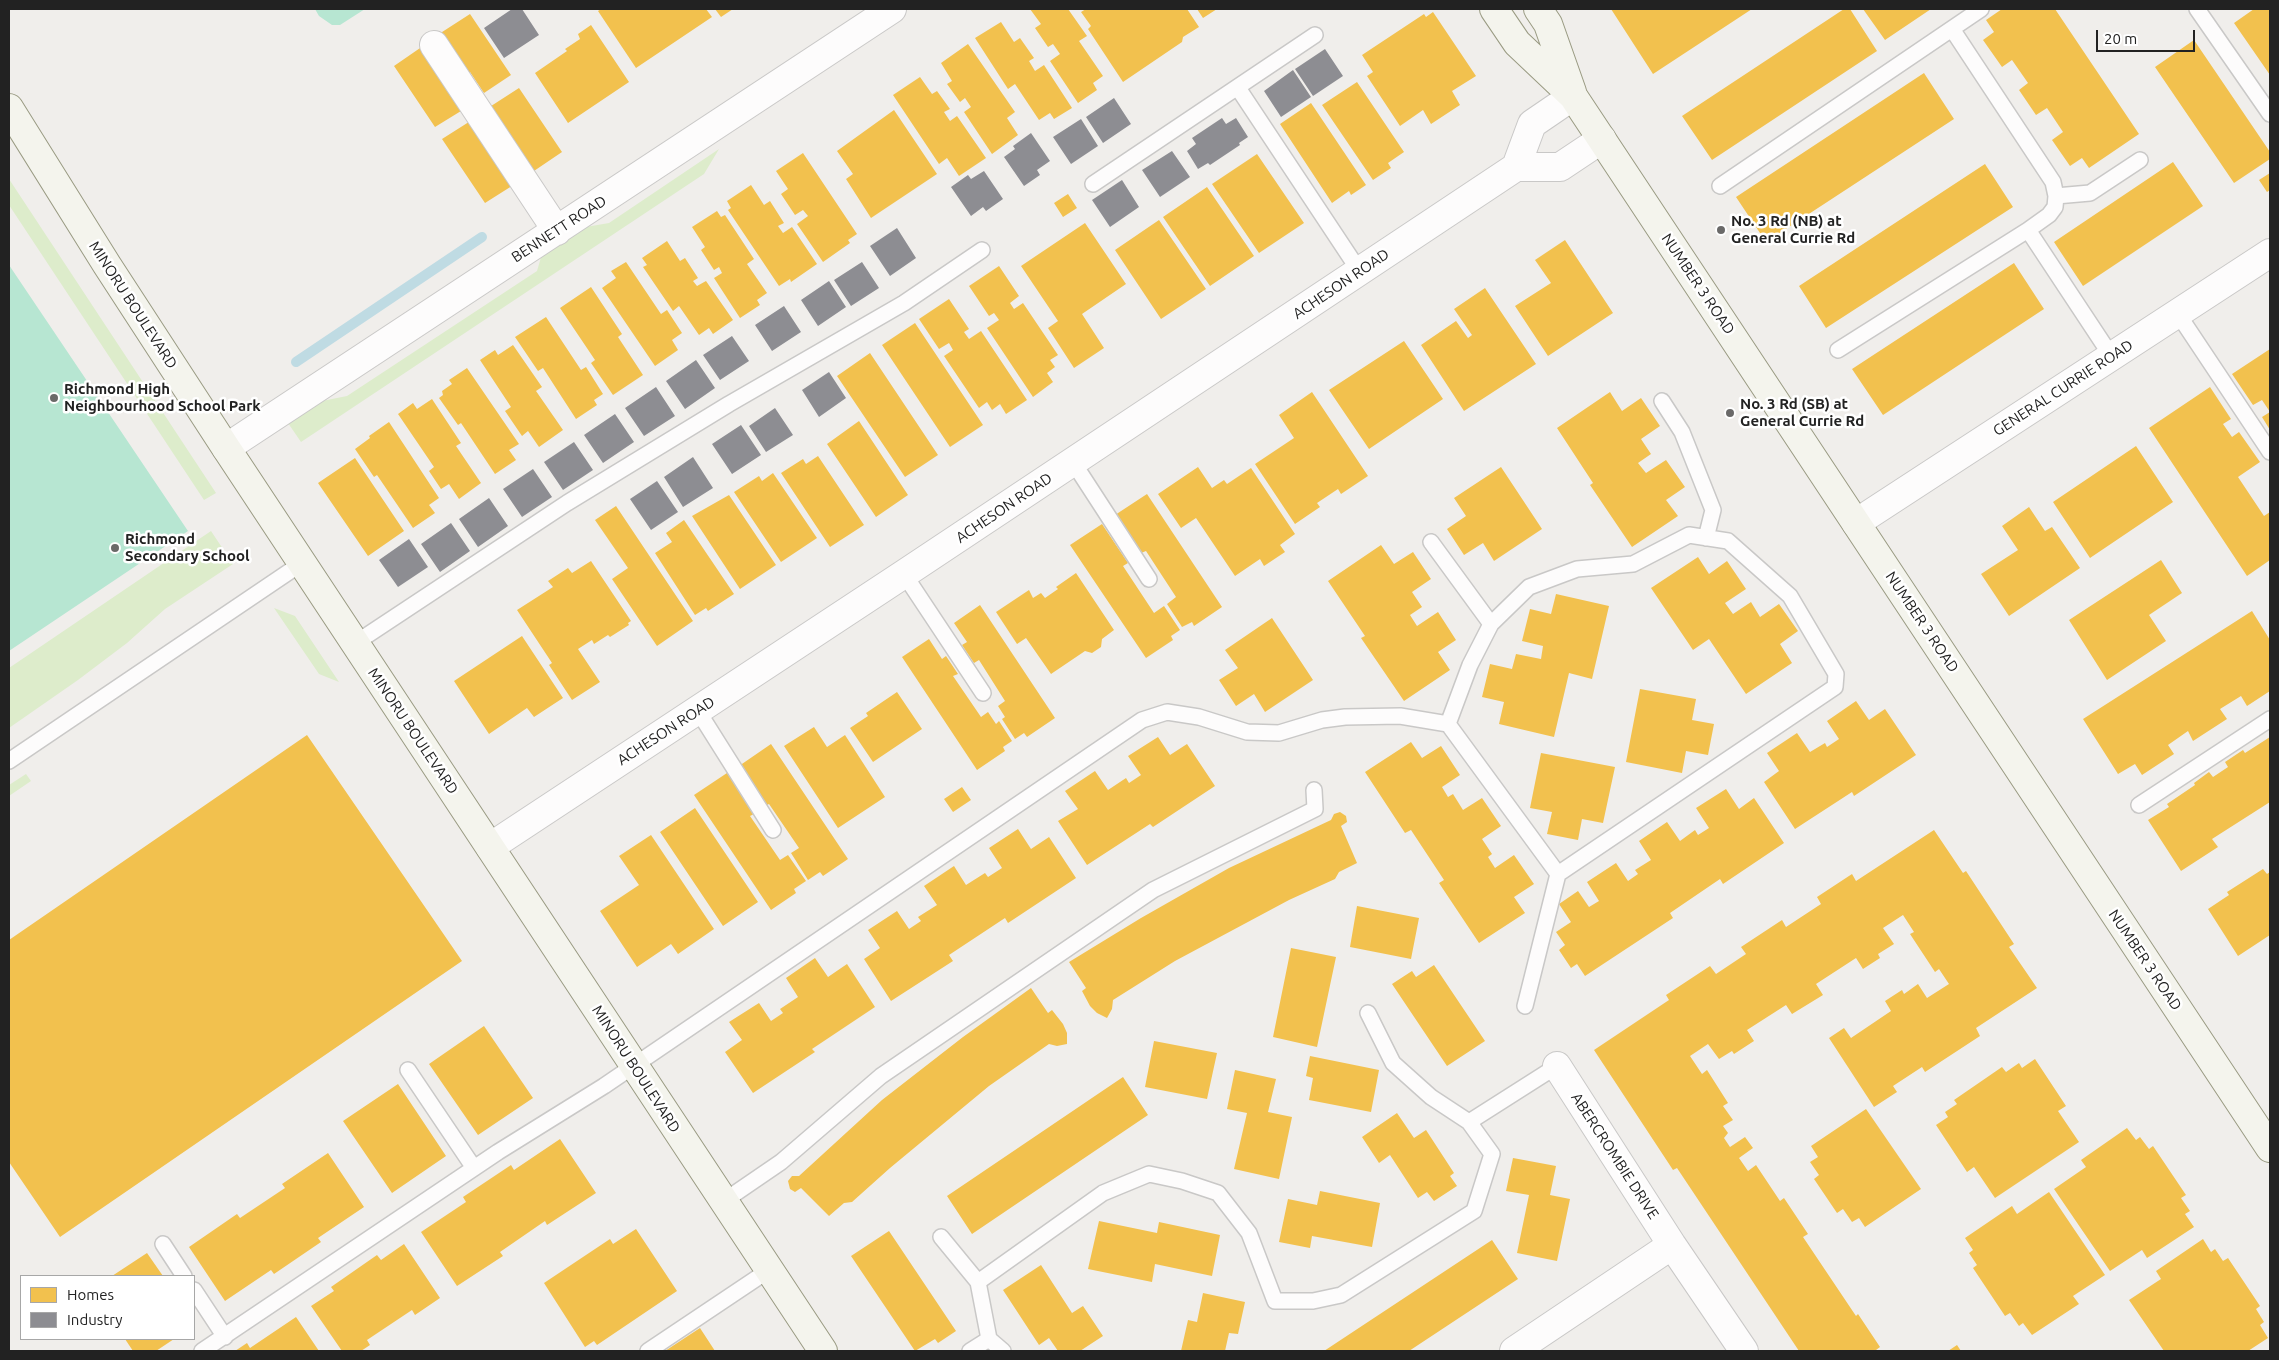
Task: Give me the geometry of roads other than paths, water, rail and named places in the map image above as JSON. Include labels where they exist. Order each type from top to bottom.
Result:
[{"type":"street","name":"BENNETT ROAD","points":[[226,448],[892,9]]},
{"type":"street","name":"NUMBER 3 ROAD","points":[[1494,9],[1517,43],[1574,96]]},
{"type":"street","name":"NUMBER 3 ROAD","points":[[1538,9],[1548,24],[1574,96],[2270,1148]]},
{"type":"street","points":[[434,45],[557,231]]},
{"type":"street","points":[[1574,96],[1532,124],[1516,167],[1560,167],[1602,139]]},
{"type":"street","name":"MINORU BOULEVARD","points":[[9,108],[106,265],[354,644],[823,1351]]},
{"type":"street","name":"ACHESON ROAD","points":[[490,847],[1516,167]]},
{"type":"street","name":"GENERAL CURRIE ROAD","points":[[1856,523],[2270,253]]},
{"type":"street","name":"ABERCROMBIE DRIVE","points":[[1557,1066],[1672,1245],[1744,1351]]},
{"type":"street","points":[[1514,1351],[1672,1245]]},
{"type":"lane","points":[[1720,186],[1981,9]]},
{"type":"lane","points":[[2197,9],[2270,114]]},
{"type":"lane","points":[[1838,350],[2028,230],[2049,215],[2055,207],[2056,196],[2053,182],[1952,29]]},
{"type":"lane","points":[[1093,184],[1315,35]]},
{"type":"lane","points":[[1238,88],[1360,272]]},
{"type":"lane","points":[[2056,196],[2090,193],[2140,160]]},
{"type":"lane","points":[[2028,230],[2112,356]]},
{"type":"lane","points":[[354,644],[567,503],[729,404],[904,303],[982,250]]},
{"type":"lane","points":[[2178,314],[2270,452]]},
{"type":"lane","points":[[1662,401],[1682,432],[1713,510],[1706,538]]},
{"type":"lane","points":[[1073,462],[1149,579]]},
{"type":"lane","points":[[1448,724],[1470,665],[1490,624],[1529,587],[1577,569],[1633,564],[1689,535],[1728,541],[1790,596],[1836,674],[1835,686],[1558,874],[1525,1006]]},
{"type":"lane","points":[[1431,542],[1490,624]]},
{"type":"lane","points":[[9,761],[302,563]]},
{"type":"lane","points":[[904,574],[983,693]]},
{"type":"lane","points":[[698,710],[773,830]]},
{"type":"lane","points":[[202,1351],[474,1168],[634,1066],[1142,720],[1167,712],[1199,718],[1247,732],[1279,732],[1322,720],[1345,718],[1400,716],[1448,724],[1558,874]]},
{"type":"lane","points":[[2138,805],[2270,719]]},
{"type":"lane","points":[[724,1201],[782,1162],[881,1076],[1153,890],[1315,809],[1314,790]]},
{"type":"lane","points":[[978,1282],[1103,1193],[1149,1174],[1182,1181],[1218,1193],[1249,1233],[1275,1301],[1313,1301],[1341,1295],[1474,1211],[1492,1154],[1469,1122],[1431,1097],[1393,1063],[1368,1013]]},
{"type":"lane","points":[[1469,1122],[1557,1066]]},
{"type":"lane","points":[[408,1070],[474,1168]]},
{"type":"lane","points":[[941,1237],[978,1282],[989,1339],[1003,1351]]},
{"type":"lane","points":[[163,1244],[183,1275]]},
{"type":"lane","points":[[648,1351],[769,1270]]},
{"type":"lane","points":[[195,1291],[225,1336]]},
{"type":"lane","points":[[970,1351],[989,1339]]},
{"type":"waterway","points":[[296,362],[482,237]]},
{"type":"place","name":"No. 3 Rd (NB) at General Currie Rd","points":[[1721,230]]},
{"type":"place","name":"Richmond High Neighbourhood School Park","points":[[54,398]]},
{"type":"place","name":"No. 3 Rd (SB) at General Currie Rd","points":[[1730,413]]},
{"type":"place","name":"Richmond Secondary School","points":[[115,548]]}]
